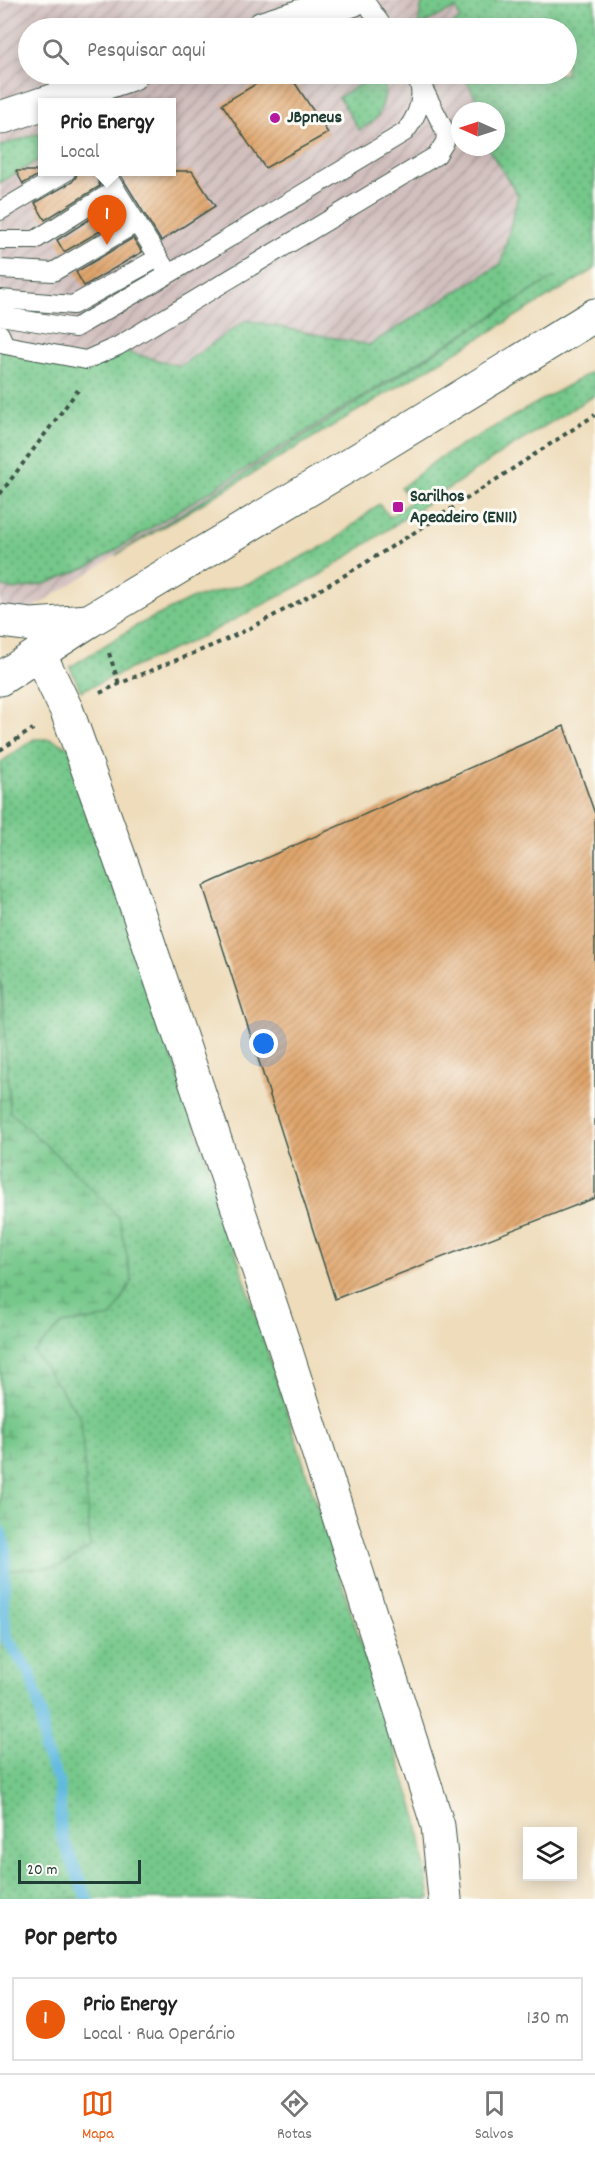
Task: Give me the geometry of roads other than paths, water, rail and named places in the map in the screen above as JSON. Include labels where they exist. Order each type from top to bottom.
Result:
[{"type":"street","points":[[295,18],[352,0]]},
{"type":"street","points":[[59,98],[101,84]]},
{"type":"street","points":[[0,118],[38,105]]},
{"type":"street","points":[[0,679],[39,653],[97,633],[366,455],[595,315]]},
{"type":"street","points":[[0,621],[97,633]]},
{"type":"street","points":[[39,653],[67,711],[126,876],[285,1348],[438,1826],[445,1899]]},
{"type":"lane","points":[[364,0],[377,18]]},
{"type":"lane","points":[[0,316],[75,328],[170,274],[405,132],[418,113],[419,84]]},
{"type":"lane","points":[[0,334],[5,345],[86,360],[118,346],[437,155],[445,142],[446,133],[421,84]]},
{"type":"lane","points":[[0,211],[58,176]]},
{"type":"lane","points":[[108,176],[170,274]]},
{"type":"lane","points":[[0,240],[36,240],[116,189]]},
{"type":"lane","points":[[0,269],[53,272],[137,223]]},
{"type":"lane","points":[[0,299],[73,305],[158,258]]},
{"type":"waterway","points":[[0,1531],[6,1549],[3,1600],[6,1638],[30,1673],[41,1713],[45,1751],[59,1782],[61,1834],[87,1899]]},
{"type":"place","name":"JBpneus","points":[[275,118]]},
{"type":"place","name":"Prio Energy","points":[[107,245]]},
{"type":"place","name":"Sarilhos Apeadeiro (EN11)","points":[[398,507]]}]
